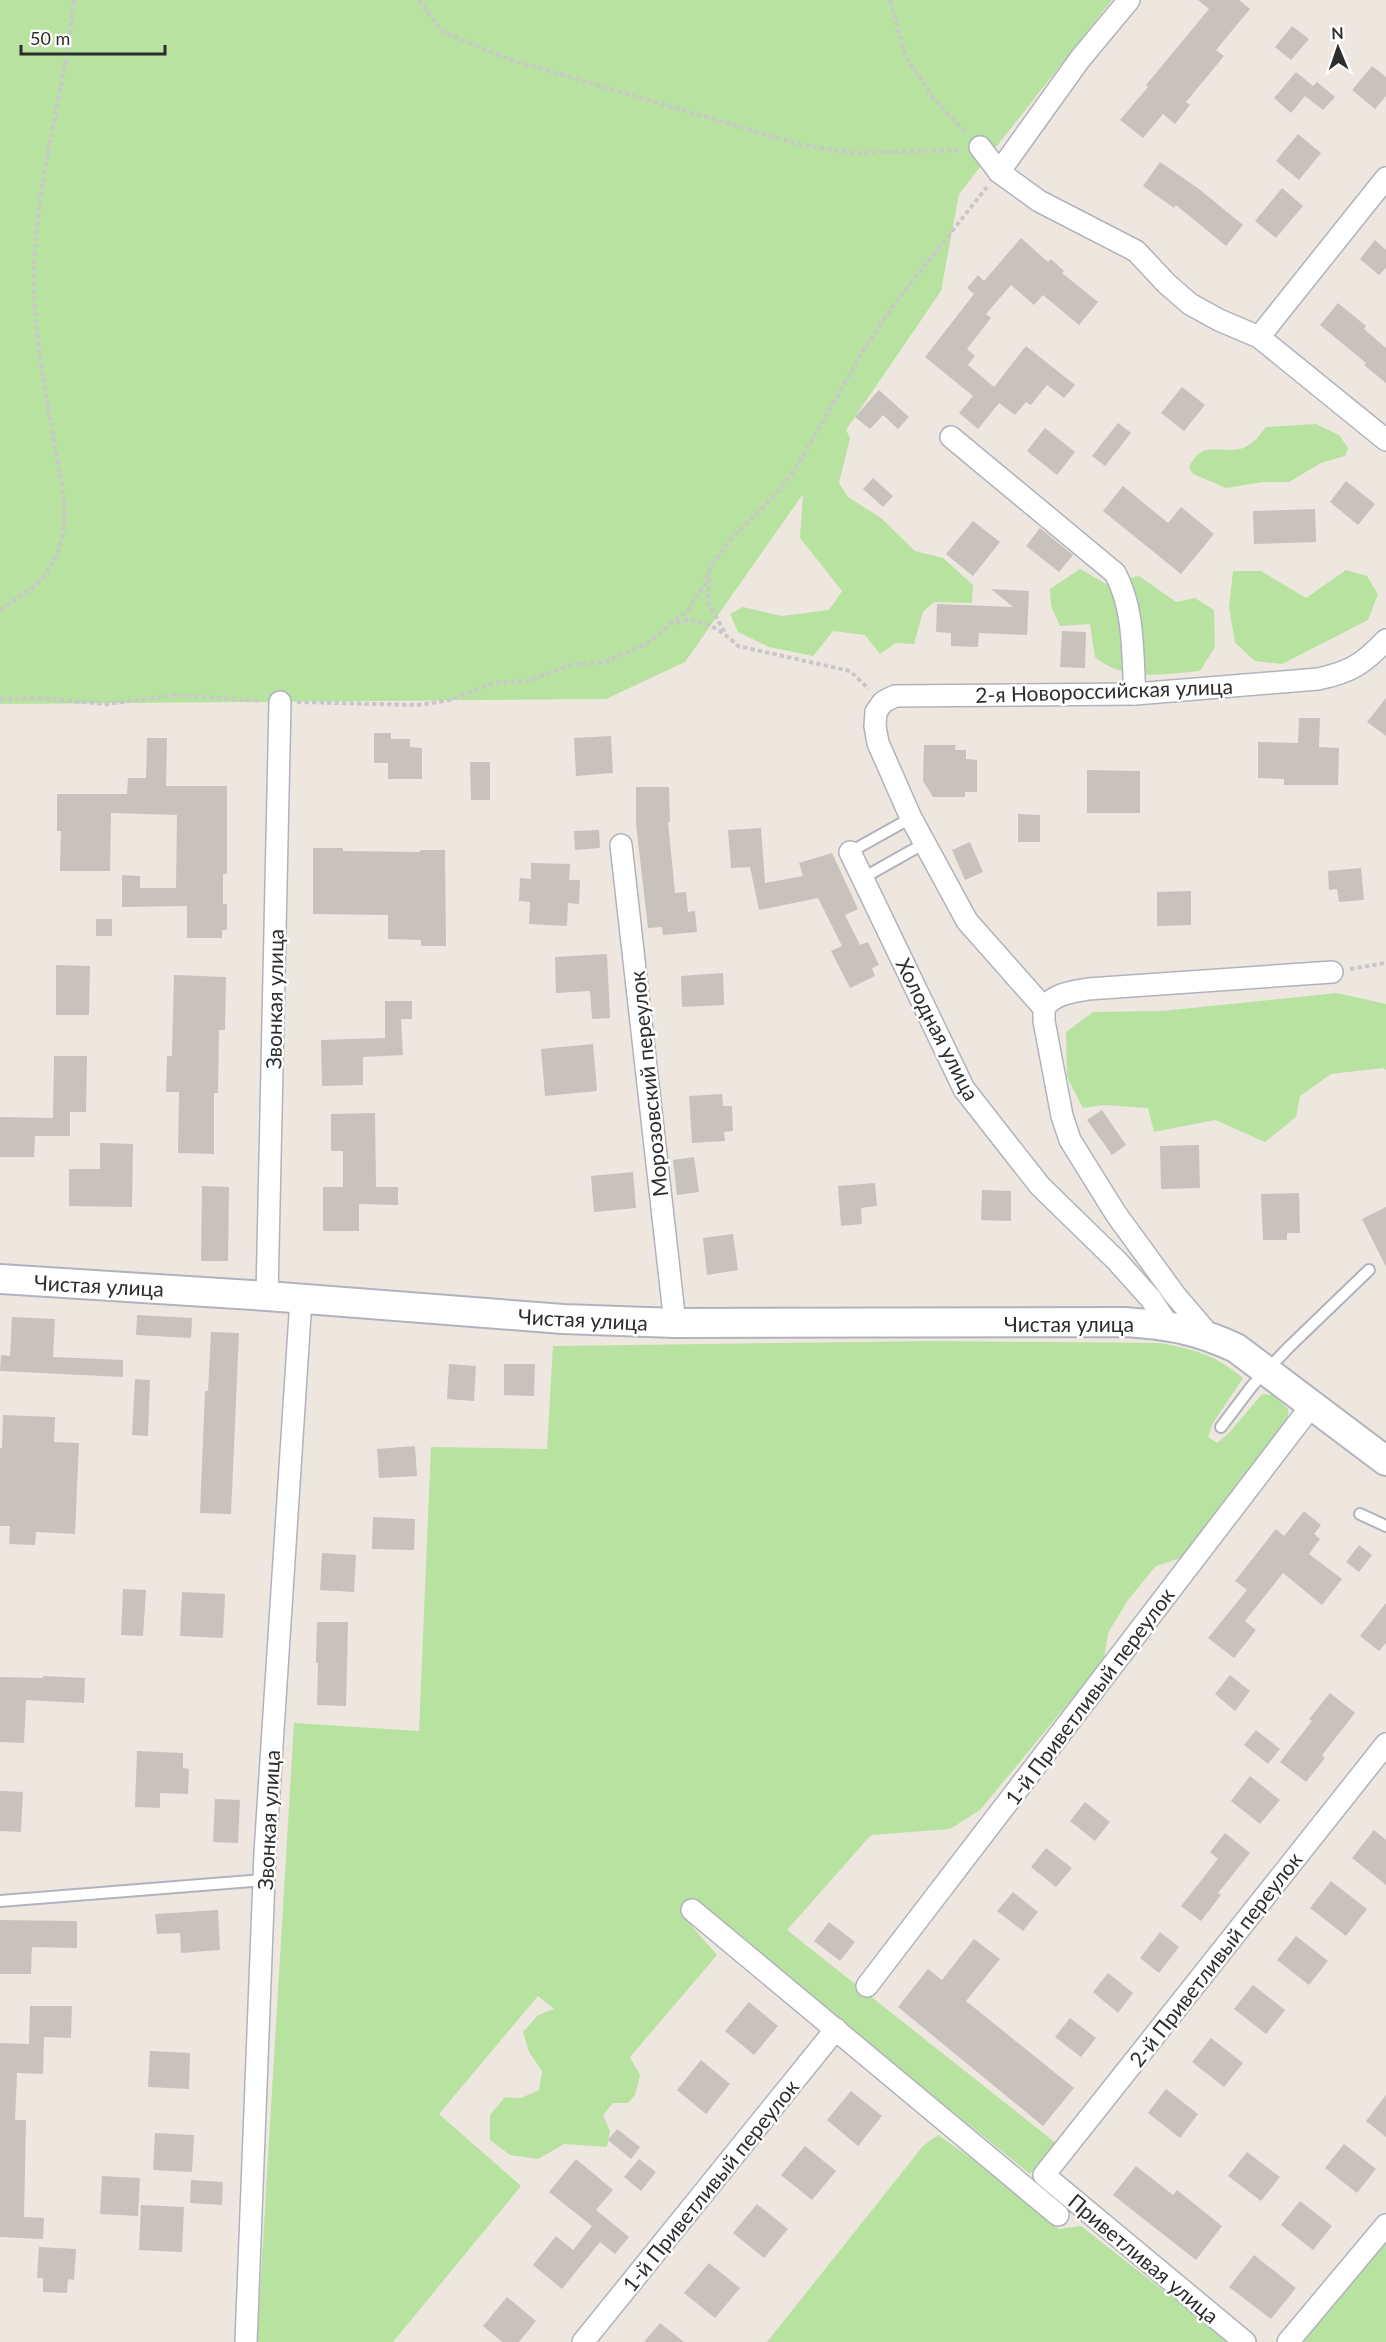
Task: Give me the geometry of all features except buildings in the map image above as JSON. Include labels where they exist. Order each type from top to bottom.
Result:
[{"type":"street","points":[[999,172],[1080,58],[1129,0]]},
{"type":"street","points":[[980,147],[999,172],[1039,201],[1136,251],[1167,284],[1190,304],[1219,320],[1259,337],[1386,440]]},
{"type":"street","points":[[1259,337],[1386,178]]},
{"type":"street","points":[[951,436],[1115,573],[1125,591],[1130,612],[1135,694]]},
{"type":"street","name":"2-я Новороссийская улица","points":[[883,702],[895,696],[1135,694],[1284,683],[1342,674],[1361,663],[1386,640]]},
{"type":"street","name":"Звонкая улица","points":[[267,1296],[280,702]]},
{"type":"street","points":[[883,702],[876,712],[875,726],[878,743],[911,818],[967,921],[1044,1008]]},
{"type":"street","name":"Морозовский переулок","points":[[621,845],[675,1323]]},
{"type":"street","name":"Холодная улица","points":[[850,852],[964,1089],[1040,1186],[1117,1261],[1151,1299],[1168,1325]]},
{"type":"street","points":[[1210,1336],[1174,1295],[1116,1214],[1070,1140],[1062,1116],[1044,1021],[1044,1008],[1050,1000],[1064,994],[1088,989],[1332,972]]},
{"type":"street","name":"Чистая улица","points":[[0,1279],[267,1296],[563,1319],[675,1323],[1124,1322],[1168,1325],[1210,1336],[1236,1348],[1386,1461]]},
{"type":"street","name":"Звонкая улица","points":[[246,2342],[264,1880],[301,1299]]},
{"type":"street","name":"1-й Приветливый переулок","points":[[867,1986],[1312,1405]]},
{"type":"street","name":"2-й Приветливый переулок","points":[[1044,2175],[1386,1743]]},
{"type":"street","points":[[692,1910],[1058,2215]]},
{"type":"street","name":"1-й Приветливый переулок","points":[[583,2342],[836,2029]]},
{"type":"street","name":"Приветливая улица","points":[[1044,2175],[1245,2342]]},
{"type":"street","points":[[1288,2342],[1386,2225]]},
{"type":"lane","points":[[850,852],[911,818]]},
{"type":"lane","points":[[862,878],[925,843]]},
{"type":"lane","points":[[1221,1426],[1252,1386],[1289,1347],[1369,1270]]},
{"type":"lane","points":[[1360,1514],[1386,1526]]},
{"type":"lane","points":[[0,1901],[264,1880]]},
{"type":"path","points":[[0,610],[23,597],[42,580],[56,557],[63,535],[61,479],[42,364],[34,277],[35,239],[42,189],[74,0]]},
{"type":"path","points":[[419,0],[441,31],[508,59],[802,145],[855,153],[956,151],[980,147]]},
{"type":"path","points":[[890,0],[905,55],[933,98],[980,147]]},
{"type":"path","points":[[0,699],[37,698],[106,704],[177,695],[280,702],[418,705],[450,700],[493,683],[528,681],[570,665],[605,662],[648,643],[689,609],[704,585],[711,566],[729,541],[776,494],[798,465],[861,354],[892,307],[999,172]]},
{"type":"path","points":[[711,566],[708,602],[725,633],[738,646],[850,670],[883,702]]},
{"type":"path","points":[[672,625],[681,621],[703,622],[725,633]]},
{"type":"path","points":[[1332,972],[1386,963]]},
{"type":"green space","points":[[0,0],[1112,0],[959,194],[941,291],[846,430],[850,438],[839,483],[848,497],[881,518],[915,551],[943,558],[973,585],[972,603],[934,602],[923,612],[914,644],[896,643],[880,654],[865,635],[833,631],[813,656],[769,647],[738,632],[730,614],[743,607],[782,616],[829,610],[842,591],[800,538],[803,494],[685,662],[606,699],[0,704]]},
{"type":"green space","points":[[1316,424],[1339,435],[1348,448],[1345,456],[1321,463],[1289,482],[1263,482],[1226,488],[1193,474],[1189,467],[1194,459],[1205,450],[1232,450],[1248,446],[1266,427]]},
{"type":"green space","points":[[1080,569],[1106,584],[1139,576],[1176,602],[1195,598],[1214,610],[1215,647],[1200,671],[1159,674],[1131,673],[1106,665],[1095,657],[1090,624],[1060,626],[1051,606],[1050,589]]},
{"type":"green space","points":[[1346,570],[1367,576],[1378,594],[1368,620],[1282,664],[1255,661],[1235,643],[1229,607],[1233,571],[1261,571],[1306,598]]},
{"type":"green space","points":[[1337,993],[1386,1004],[1386,1070],[1383,1068],[1331,1074],[1300,1096],[1296,1117],[1265,1142],[1215,1120],[1154,1132],[1148,1108],[1105,1105],[1083,1108],[1067,1077],[1066,1032],[1093,1012],[1162,1011]]},
{"type":"green space","points":[[932,1341],[1160,1343],[1204,1354],[1223,1363],[1243,1378],[1213,1423],[1208,1437],[1217,1443],[1229,1433],[1262,1394],[1273,1395],[1288,1409],[1289,1420],[1181,1558],[1156,1566],[1128,1600],[1108,1633],[1104,1660],[980,1810],[950,1829],[871,1835],[787,1930],[1057,2144],[1030,2174],[693,1902],[684,1902],[690,1924],[717,1955],[630,2057],[640,2075],[635,2095],[628,2103],[613,2103],[603,2115],[610,2131],[607,2147],[564,2144],[538,2159],[510,2155],[490,2140],[490,2115],[505,2097],[521,2098],[539,2090],[542,2071],[529,2052],[523,2032],[538,2015],[554,2009],[538,1996],[439,2114],[521,2186],[393,2342],[257,2342],[294,1723],[419,1731],[431,1447],[547,1449],[553,1346]]},
{"type":"green space","points":[[938,2135],[972,2159],[1059,2229],[1081,2226],[1229,2342],[767,2342],[923,2146]]},
{"type":"green space","points":[[1386,2243],[1386,2342],[1303,2342]]}]
